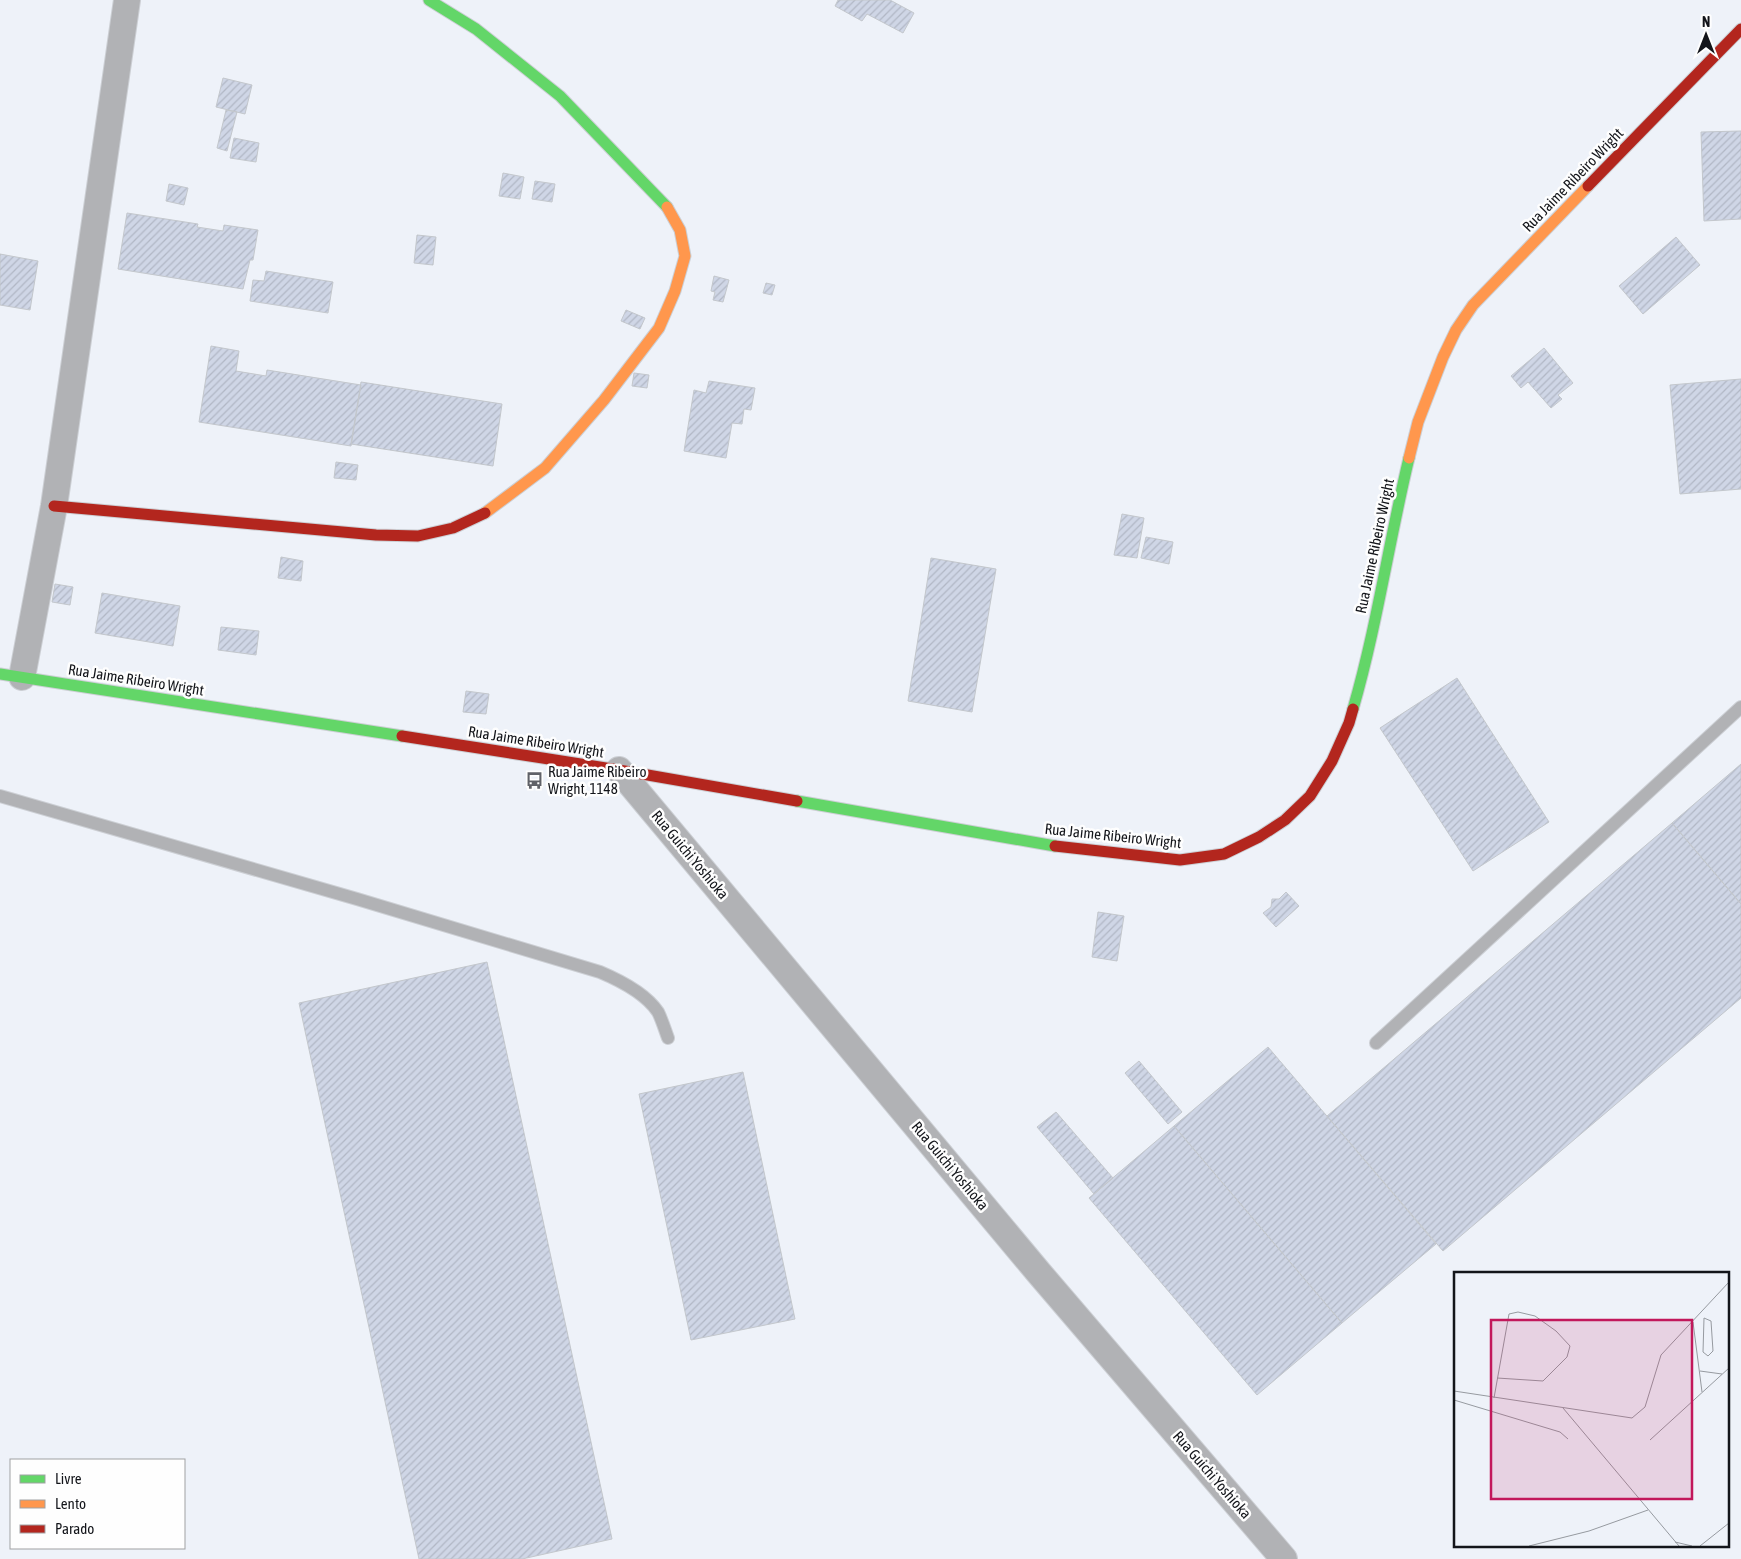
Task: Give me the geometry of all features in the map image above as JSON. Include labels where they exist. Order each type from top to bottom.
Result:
[{"type":"street","points":[[11,676],[54,506],[127,0]]},
{"type":"street","points":[[54,506],[376,535],[418,536],[453,528],[490,510],[545,468],[604,400],[659,328],[675,291],[685,256],[680,230],[667,207],[560,96],[476,29],[428,0]]},
{"type":"street","name":"Rua Jaime Ribeiro Wright","points":[[11,676],[619,770],[1066,848],[1180,860],[1224,854],[1258,837],[1285,820],[1310,796],[1332,761],[1349,723],[1366,665],[1400,494],[1418,422],[1443,357],[1456,330],[1473,305],[1741,29]]},
{"type":"street","name":"Rua Guichi Yoshioka","points":[[619,770],[1040,1273],[1284,1559]]},
{"type":"lane","points":[[1376,1043],[1741,707]]},
{"type":"lane","points":[[0,796],[357,899],[600,972],[620,980],[643,997],[658,1012],[668,1038]]},
{"type":"building","points":[[838,0],[890,0],[914,13],[903,33],[867,14],[862,21],[835,6]]},
{"type":"building","points":[[223,78],[252,85],[245,114],[216,107]]},
{"type":"building","points":[[226,110],[237,112],[227,151],[217,148]]},
{"type":"building","points":[[1741,131],[1741,219],[1704,221],[1701,132]]},
{"type":"building","points":[[234,138],[259,143],[256,162],[230,158]]},
{"type":"building","points":[[503,173],[524,177],[520,199],[499,196]]},
{"type":"building","points":[[535,181],[555,184],[552,202],[532,199]]},
{"type":"building","points":[[169,184],[188,188],[184,205],[166,201]]},
{"type":"building","points":[[127,213],[198,224],[197,227],[223,231],[224,225],[258,230],[253,260],[250,260],[243,289],[118,269]]},
{"type":"building","points":[[417,235],[436,237],[433,265],[414,263]]},
{"type":"building","points":[[1676,237],[1700,265],[1643,314],[1619,286]]},
{"type":"building","points":[[0,254],[38,261],[30,310],[0,305]]},
{"type":"building","points":[[266,271],[333,282],[328,313],[250,301],[253,280],[264,281]]},
{"type":"building","points":[[714,276],[729,280],[723,302],[713,300],[715,292],[711,291]]},
{"type":"building","points":[[766,283],[775,285],[772,295],[763,293]]},
{"type":"building","points":[[626,310],[645,318],[640,329],[621,321]]},
{"type":"building","points":[[211,346],[239,351],[236,371],[266,376],[267,370],[361,385],[351,446],[199,422]]},
{"type":"building","points":[[1544,348],[1573,383],[1558,395],[1562,399],[1551,408],[1528,382],[1521,388],[1511,376]]},
{"type":"building","points":[[634,373],[649,375],[647,388],[632,386]]},
{"type":"building","points":[[1741,379],[1741,489],[1680,494],[1670,385]]},
{"type":"building","points":[[709,381],[755,388],[751,410],[744,409],[742,424],[732,423],[726,458],[684,451],[694,390],[706,393]]},
{"type":"building","points":[[361,382],[502,404],[493,466],[351,444]]},
{"type":"building","points":[[336,462],[358,465],[356,480],[334,478]]},
{"type":"building","points":[[1122,514],[1144,518],[1137,558],[1114,555]]},
{"type":"building","points":[[1146,537],[1173,542],[1169,564],[1141,558]]},
{"type":"building","points":[[281,557],[303,561],[301,581],[278,578]]},
{"type":"building","points":[[931,558],[996,569],[972,712],[908,701]]},
{"type":"building","points":[[55,584],[73,587],[70,605],[52,602]]},
{"type":"building","points":[[102,593],[180,606],[173,646],[95,633]]},
{"type":"building","points":[[221,627],[259,631],[256,655],[218,650]]},
{"type":"building","points":[[1457,678],[1549,822],[1473,871],[1380,728]]},
{"type":"building","points":[[466,691],[489,694],[486,714],[463,712]]},
{"type":"building","points":[[1741,764],[1741,904],[1672,823]]},
{"type":"building","points":[[1672,823],[1741,904],[1741,998],[1443,1251],[1327,1116]]},
{"type":"building","points":[[1286,892],[1299,906],[1276,927],[1263,913],[1271,907],[1272,899],[1279,899]]},
{"type":"building","points":[[1098,912],[1124,916],[1117,961],[1092,957]]},
{"type":"building","points":[[487,962],[612,1539],[522,1559],[419,1559],[299,1003]]},
{"type":"building","points":[[1268,1047],[1436,1244],[1342,1323],[1174,1126]]},
{"type":"building","points":[[1139,1061],[1182,1112],[1168,1124],[1125,1073]]},
{"type":"building","points":[[743,1072],[795,1319],[691,1340],[639,1094]]},
{"type":"building","points":[[1056,1112],[1113,1178],[1094,1194],[1037,1127]]},
{"type":"building","points":[[1174,1126],[1342,1323],[1257,1395],[1089,1198]]},
{"type":"traffic: fast","points":[[429,0],[476,29],[560,96],[667,207]]},
{"type":"traffic: fast","points":[[1353,709],[1376,615],[1409,458]]},
{"type":"traffic: fast","points":[[0,674],[402,736]]},
{"type":"traffic: fast","points":[[797,801],[1055,846]]},
{"type":"traffic: slow","points":[[1409,458],[1418,422],[1443,357],[1456,330],[1473,305],[1588,186]]},
{"type":"traffic: slow","points":[[485,513],[545,468],[604,400],[659,328],[675,291],[685,256],[680,230],[667,207]]},
{"type":"traffic: jam","points":[[1588,186],[1741,29]]},
{"type":"traffic: jam","points":[[54,506],[376,535],[418,536],[453,528],[485,513]]},
{"type":"traffic: jam","points":[[1055,846],[1180,860],[1224,854],[1259,837],[1285,820],[1310,796],[1332,761],[1349,723],[1353,709]]},
{"type":"traffic: jam","points":[[402,736],[619,770],[797,801]]},
{"type":"place","name":"Rua Jaime Ribeiro Wright, 1148","points":[[534,781]]}]
